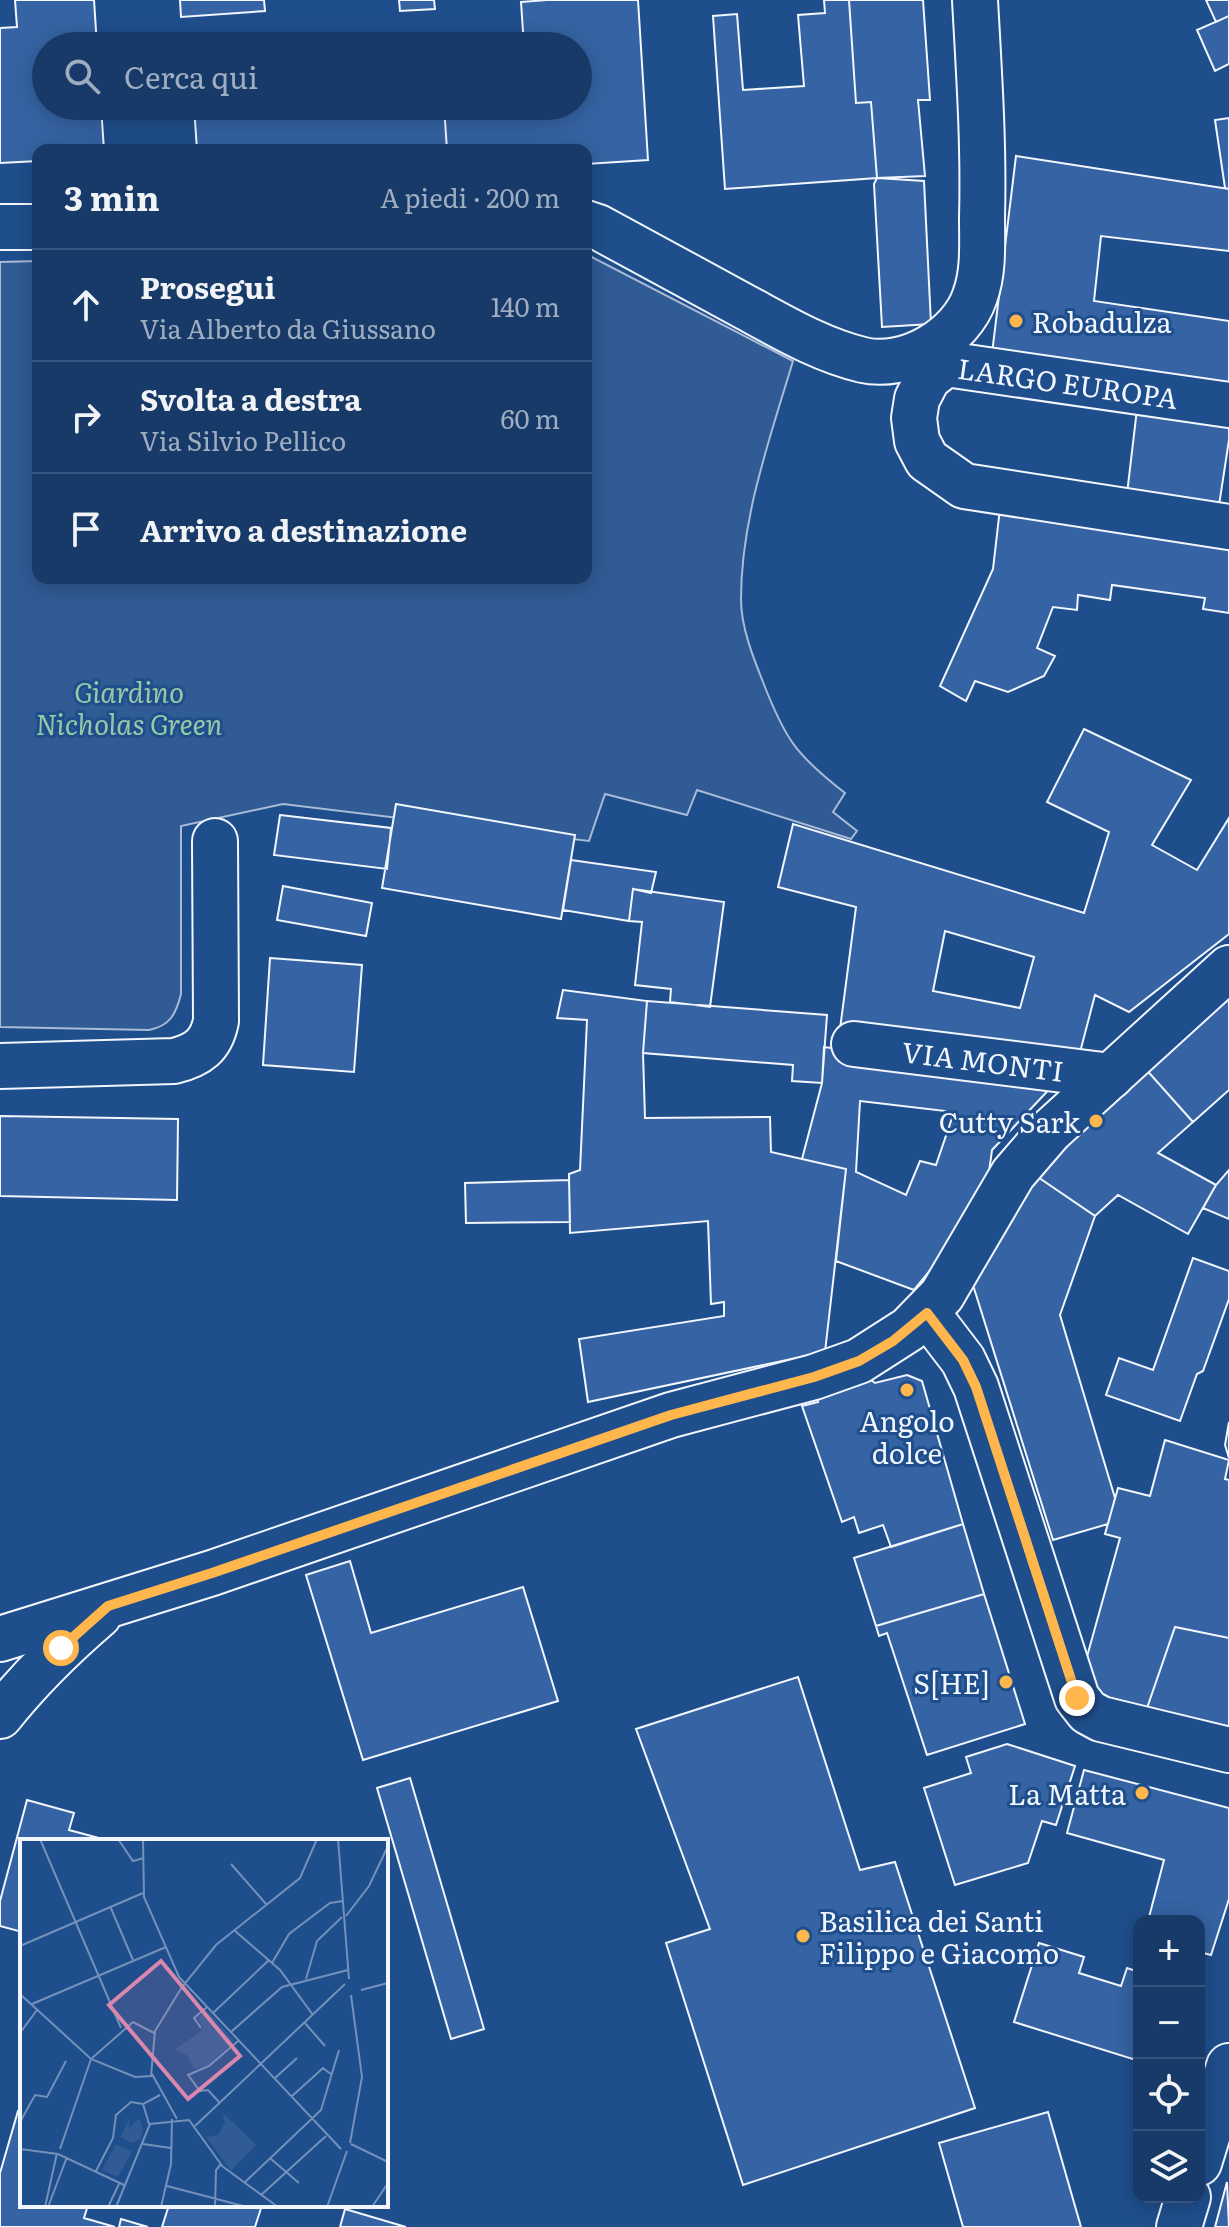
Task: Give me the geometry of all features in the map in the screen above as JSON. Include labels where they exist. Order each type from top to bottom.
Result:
[{"type":"street","points":[[592,225],[812,343],[866,361],[895,360],[921,352],[963,320],[975,297],[981,268],[984,165],[975,0]]},
{"type":"street","points":[[0,227],[32,227]]},
{"type":"street","name":"LARGO EUROPA","points":[[1229,405],[946,364],[928,378],[917,399],[914,418],[917,441],[927,460],[964,486],[1229,527]]},
{"type":"street","points":[[0,1066],[174,1061],[199,1053],[207,1045],[216,1021],[215,841]]},
{"type":"street","points":[[0,1639],[212,1573],[671,1415],[859,1361],[893,1341],[927,1313],[942,1295],[1013,1174],[1050,1131],[1229,968]]},
{"type":"street","name":"VIA MONTI","points":[[854,1044],[1111,1076]]},
{"type":"street","points":[[927,1313],[963,1360],[976,1387],[1077,1698],[1088,1712],[1101,1719],[1229,1750]]},
{"type":"street","points":[[0,1716],[61,1648],[108,1606]]},
{"type":"street","points":[[1205,2144],[1229,2066]]},
{"type":"street","points":[[1179,2227],[1186,2203]]},
{"type":"green space","name":"Giardino Nicholas Green","points":[[592,257],[793,361],[751,508],[742,569],[742,610],[755,662],[786,732],[803,756],[845,793],[833,812],[857,831],[851,839],[697,790],[687,815],[605,794],[589,841],[283,804],[181,826],[181,994],[171,1018],[162,1026],[149,1030],[0,1027],[0,262],[32,261],[32,584],[592,584]]},
{"type":"building","points":[[15,0],[94,0],[96,32],[32,32],[32,120],[102,120],[104,144],[32,144],[32,161],[0,163],[0,28],[17,27]]},
{"type":"building","points":[[180,0],[264,0],[265,11],[181,17]]},
{"type":"building","points":[[399,0],[434,0],[435,9],[400,11]]},
{"type":"building","points":[[638,0],[648,160],[592,164],[592,144],[447,144],[445,120],[592,120],[592,32],[523,32],[521,2]]},
{"type":"building","points":[[824,0],[849,0],[856,103],[871,102],[877,178],[725,189],[713,16],[737,14],[743,90],[804,86],[798,15],[825,13]]},
{"type":"building","points":[[849,0],[923,0],[930,100],[918,100],[925,176],[877,178],[871,102],[856,103]]},
{"type":"building","points":[[1206,0],[1229,0],[1229,16],[1216,22]]},
{"type":"building","points":[[1229,16],[1229,64],[1215,71],[1197,30]]},
{"type":"building","points":[[1229,118],[1229,189],[1225,188],[1215,120]]},
{"type":"building","points":[[195,120],[445,120],[447,144],[197,144]]},
{"type":"building","points":[[1016,156],[1229,189],[1229,251],[1101,236],[1094,301],[1229,321],[1229,440],[1216,525],[1229,527],[1229,613],[1203,609],[1205,598],[1112,585],[1110,600],[1078,595],[1077,610],[1053,607],[1037,648],[1055,656],[1044,676],[1008,692],[975,681],[966,701],[940,686],[993,569],[1002,491],[1125,511],[1139,392],[990,370]]},
{"type":"building","points":[[877,178],[924,181],[931,324],[882,327],[874,184]]},
{"type":"building","points":[[1084,729],[1191,780],[1152,845],[1197,870],[1229,818],[1229,934],[1129,1012],[1095,995],[1078,1060],[840,1029],[856,907],[778,887],[793,824],[1084,913],[1109,832],[1047,802]],"holes":[[[945,931],[1034,957],[1020,1008],[933,991]]]},
{"type":"building","points":[[396,804],[575,835],[561,919],[382,888]]},
{"type":"building","points":[[280,815],[391,828],[387,869],[274,855]]},
{"type":"building","points":[[571,860],[656,872],[651,893],[633,889],[629,921],[563,910]]},
{"type":"building","points":[[283,886],[372,903],[366,936],[277,920]]},
{"type":"building","points":[[633,889],[724,902],[710,1007],[670,1002],[671,989],[635,985],[642,922],[629,921]]},
{"type":"building","points":[[270,958],[362,965],[354,1072],[263,1065]]},
{"type":"building","points":[[1229,973],[1229,1090],[1193,1122],[1143,1066]]},
{"type":"building","points":[[563,990],[647,1001],[643,1053],[645,1118],[770,1117],[771,1152],[846,1169],[825,1352],[588,1402],[579,1339],[724,1316],[724,1302],[711,1304],[708,1221],[570,1233],[569,1174],[580,1170],[587,1020],[557,1018]]},
{"type":"building","points":[[647,1001],[827,1015],[822,1083],[792,1081],[793,1065],[643,1053]]},
{"type":"building","points":[[824,1047],[1059,1079],[992,1150],[989,1172],[949,1247],[914,1290],[836,1261],[846,1169],[802,1159],[822,1083]],"holes":[[[860,1101],[954,1112],[936,1165],[920,1161],[906,1195],[856,1172]]]},
{"type":"building","points":[[1143,1066],[1193,1122],[1158,1153],[1216,1185],[1188,1234],[1118,1195],[1095,1216],[1026,1169]]},
{"type":"building","points":[[0,1116],[178,1119],[177,1200],[0,1196]]},
{"type":"building","points":[[1026,1169],[1095,1216],[1060,1315],[1115,1498],[1108,1524],[1053,1540],[973,1285]]},
{"type":"building","points":[[1229,1170],[1229,1219],[1203,1208]]},
{"type":"building","points":[[569,1180],[570,1222],[466,1223],[465,1183]]},
{"type":"building","points":[[1193,1258],[1229,1271],[1229,1299],[1203,1371],[1197,1374],[1180,1421],[1106,1395],[1119,1358],[1153,1370]]},
{"type":"building","points":[[907,1375],[922,1381],[963,1524],[891,1547],[883,1525],[859,1533],[854,1517],[842,1522],[802,1406],[818,1402],[815,1393],[866,1376],[875,1383]]},
{"type":"building","points":[[1229,1422],[1229,1458],[1225,1445]]},
{"type":"building","points":[[1165,1440],[1229,1460],[1225,1479],[1229,1480],[1229,1638],[1175,1627],[1147,1708],[1078,1689],[1120,1538],[1105,1534],[1118,1488],[1150,1496]]},
{"type":"building","points":[[963,1524],[984,1594],[876,1626],[854,1558]]},
{"type":"building","points":[[350,1561],[371,1633],[523,1587],[558,1701],[363,1760],[306,1575]]},
{"type":"building","points":[[984,1594],[1025,1724],[927,1755],[887,1633],[879,1636],[876,1626]]},
{"type":"building","points":[[1175,1627],[1229,1638],[1229,1731],[1147,1708]]},
{"type":"building","name":"Basilica dei Santi Filippo e Giacomo","points":[[798,1677],[860,1870],[895,1862],[975,2108],[743,2185],[666,1943],[710,1929],[636,1729]]},
{"type":"building","points":[[1007,1744],[1075,1766],[1056,1825],[1042,1821],[1028,1863],[955,1885],[924,1788],[971,1773],[966,1757]]},
{"type":"building","points":[[1084,1770],[1229,1808],[1229,1899],[1211,1955],[1205,1954],[1205,1915],[1150,1915],[1164,1860],[1067,1833]]},
{"type":"building","points":[[410,1778],[484,2029],[451,2039],[377,1788]]},
{"type":"building","points":[[27,1800],[74,1813],[69,1830],[103,1839],[20,1839],[20,1931],[0,1926],[0,1901]]},
{"type":"building","points":[[1039,1943],[1084,1957],[1079,1973],[1121,1986],[1127,1968],[1133,1970],[1133,2059],[1014,2022]]},
{"type":"building","points":[[20,2112],[20,2207],[87,2207],[84,2218],[115,2227],[0,2227],[0,2173]]},
{"type":"building","points":[[1048,2112],[1081,2227],[963,2227],[939,2143]]},
{"type":"building","points":[[1227,2182],[1229,2227],[1215,2227]]},
{"type":"building","points":[[168,2207],[261,2207],[255,2227],[162,2227]]},
{"type":"building","points":[[345,2209],[406,2227],[340,2227]]},
{"type":"building","points":[[121,2219],[148,2227],[119,2227]]},
{"type":"place","name":"Robadulza","points":[[1016,321]]},
{"type":"place","name":"Cutty Sark","points":[[1096,1121]]},
{"type":"place","name":"Angolo dolce","points":[[907,1390]]},
{"type":"place","name":"S[HE]","points":[[1006,1682]]},
{"type":"place","name":"La Matta","points":[[1142,1793]]},
{"type":"place","name":"Basilica dei Santi Filippo e Giacomo","points":[[803,1936]]},
{"type":"route","points":[[61,1648],[108,1606],[671,1415],[814,1377],[859,1361],[893,1341],[927,1313],[963,1360],[976,1387],[1077,1698]]}]
